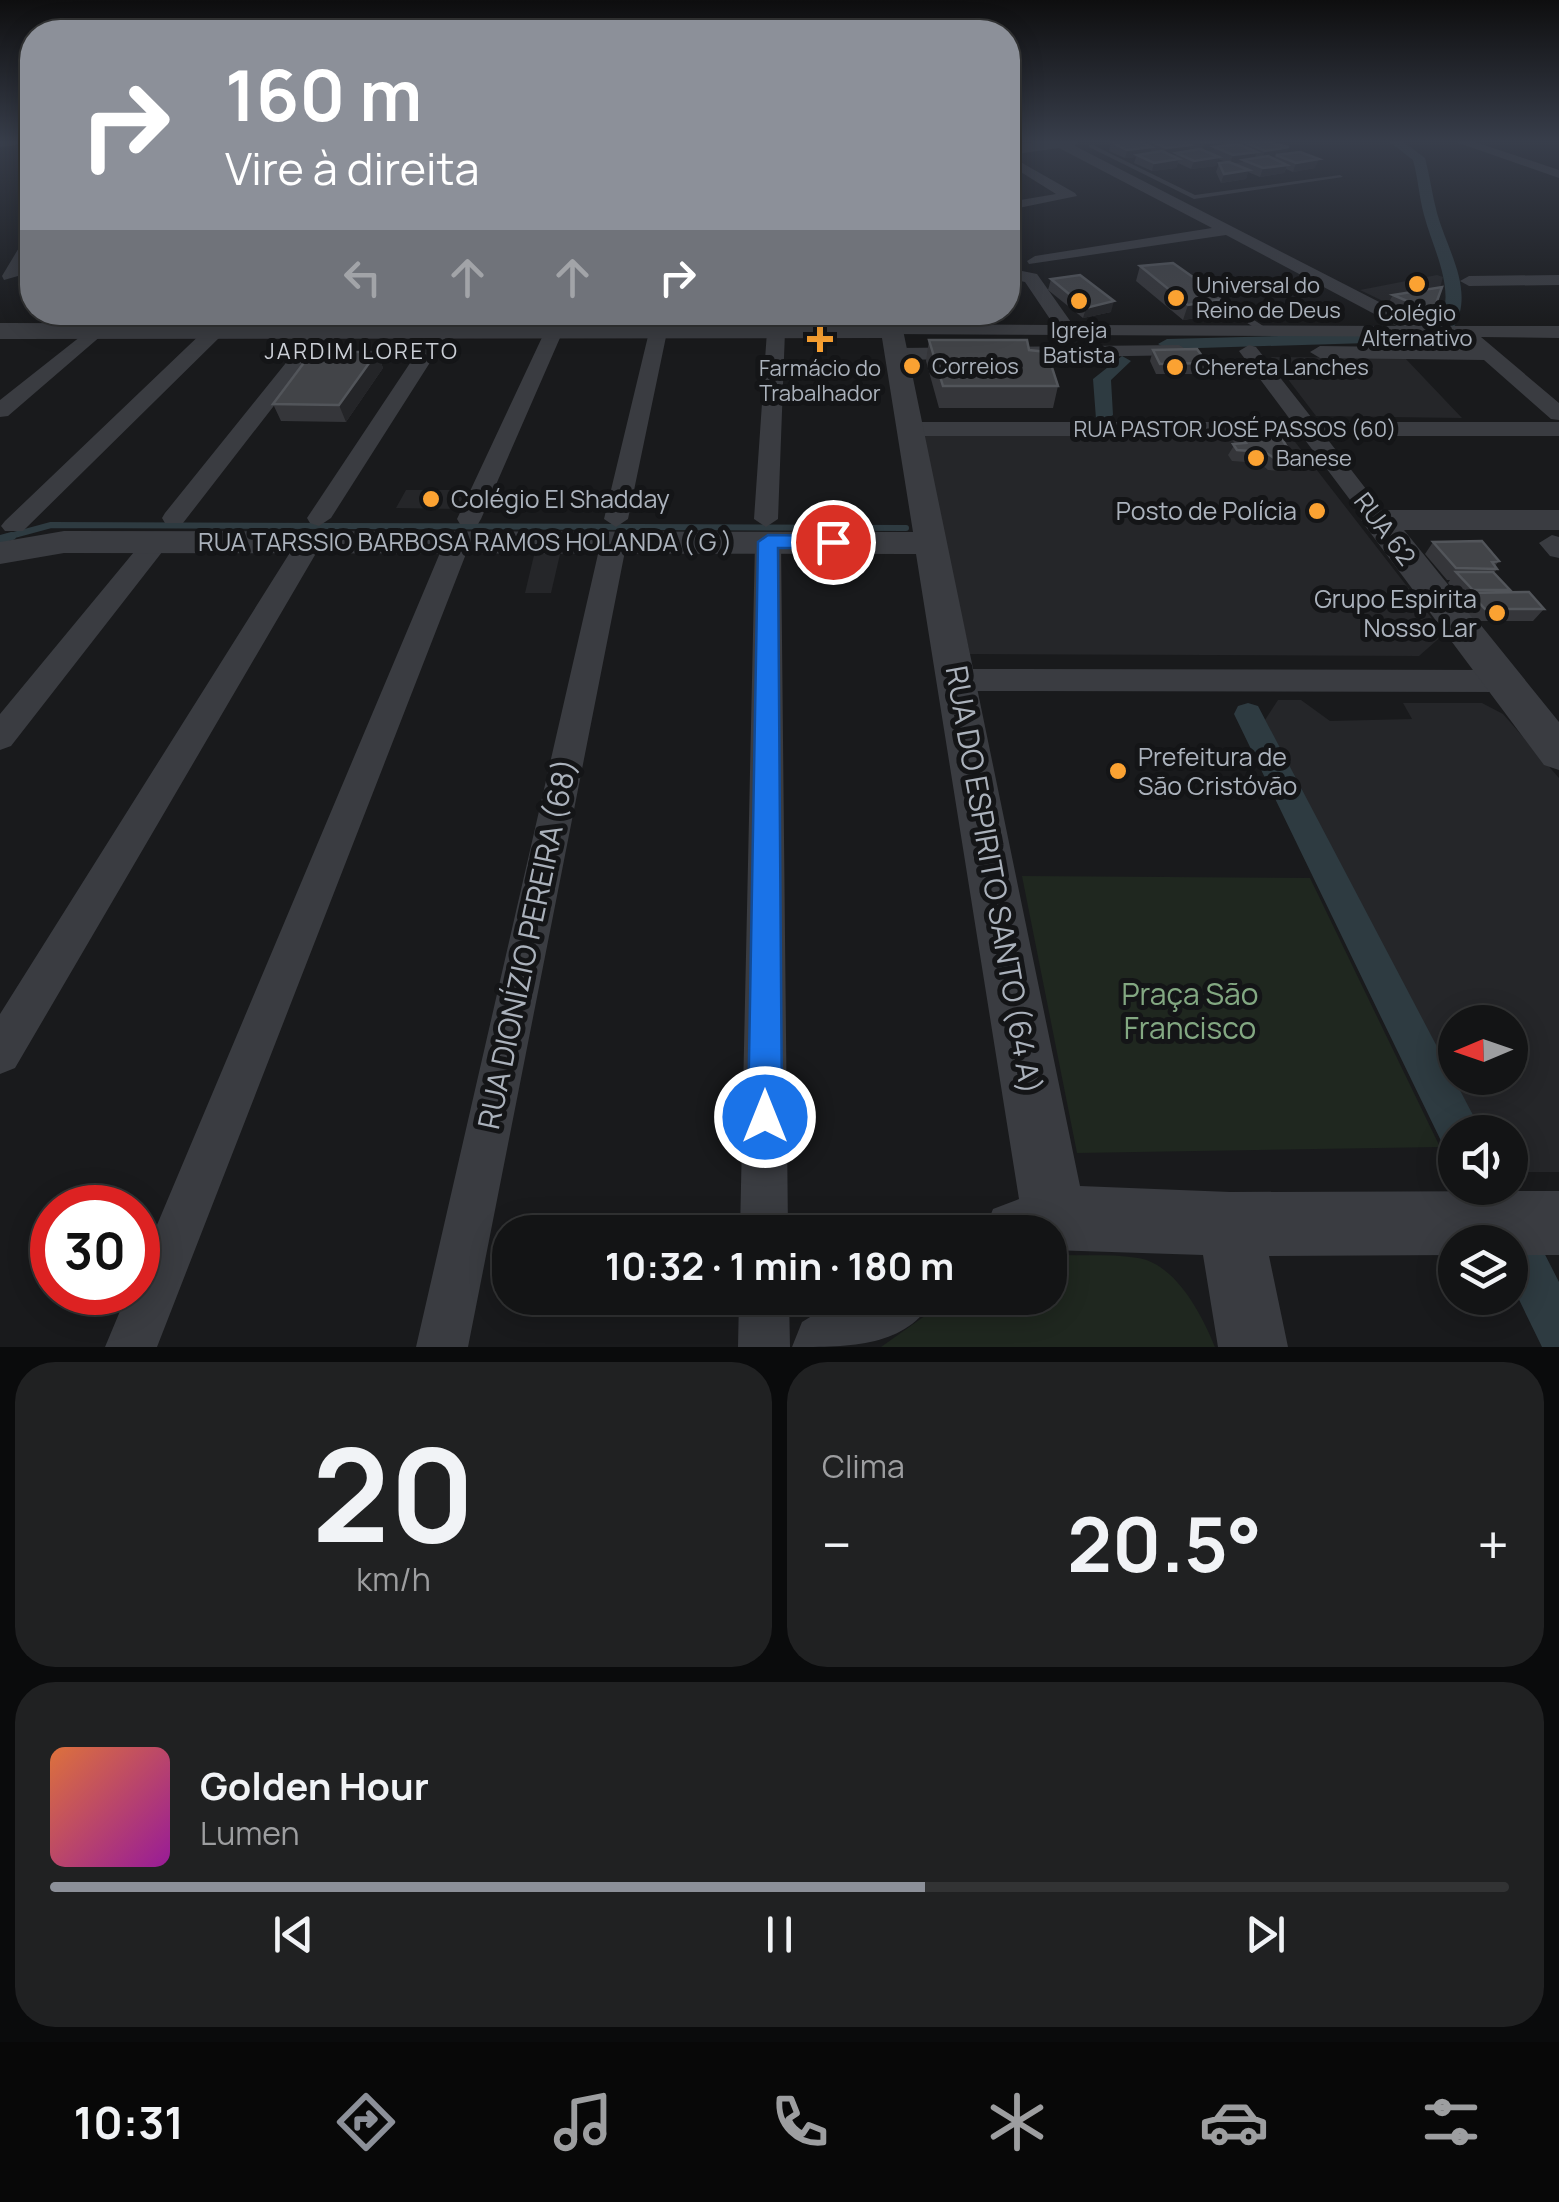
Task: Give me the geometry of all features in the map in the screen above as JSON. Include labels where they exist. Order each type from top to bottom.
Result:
[{"type":"street","points":[[1178,203],[1422,332]]},
{"type":"street","points":[[1034,261],[1231,230]]},
{"type":"street","points":[[5,276],[20,255]]},
{"type":"street","points":[[1020,276],[1031,278],[1067,330]]},
{"type":"street","points":[[1469,281],[1559,280]]},
{"type":"street","points":[[143,330],[150,325]]},
{"type":"street","points":[[0,331],[216,331],[265,325]]},
{"type":"street","points":[[299,325],[321,332],[554,331],[619,325]]},
{"type":"street","name":"RUA DIONÍZIO PEREIRA (68)","points":[[442,1347],[615,530],[651,325]]},
{"type":"street","points":[[693,325],[776,331],[793,325]]},
{"type":"street","points":[[822,325],[895,342],[1488,354]]},
{"type":"street","points":[[0,411],[95,330]]},
{"type":"street","points":[[895,342],[1067,330],[1559,332]]},
{"type":"street","points":[[5,537],[216,331]]},
{"type":"street","points":[[0,1053],[314,531],[441,331]]},
{"type":"street","points":[[131,1347],[463,530],[554,331]]},
{"type":"street","points":[[764,1215],[767,530],[776,331]]},
{"type":"street","points":[[0,737],[321,332]]},
{"type":"street","points":[[1464,332],[1559,414]]},
{"type":"street","name":"RUA DO ESPIRITO SANTO (64 A)","points":[[895,342],[957,680],[1034,1215]]},
{"type":"street","name":"RUA 62","points":[[1250,351],[1559,753]]},
{"type":"street","name":"RUA PASTOR JOSÉ PASSOS (60)","points":[[910,428],[1559,430]]},
{"type":"street","name":"RUA TARSSIO BARBOSA RAMOS HOLANDA ( G )","points":[[5,537],[53,543],[166,530],[929,532]]},
{"type":"street","points":[[1388,532],[1557,539]]},
{"type":"street","points":[[957,680],[1503,681]]},
{"type":"street","points":[[1067,1225],[1559,1222]]},
{"type":"street","points":[[1230,1224],[1252,1347]]},
{"type":"street","points":[[764,1315],[764,1347]]},
{"type":"street","points":[[827,1347],[875,1315]]},
{"type":"lane","points":[[1191,284],[1266,331]]},
{"type":"shaded area","name":"Colégio Alternativo","points":[[1443,277],[1438,295],[1387,303],[1360,290]]},
{"type":"shaded area","points":[[1271,357],[1405,358],[1462,418],[1316,416]]},
{"type":"shaded area","points":[[920,433],[1292,438],[1444,634],[1419,656],[970,654]]},
{"type":"shaded area","name":"Colégio El Shadday","points":[[406,490],[466,490],[458,509],[396,508]]},
{"type":"shaded area","name":"Colégio El Shadday","points":[[561,550],[551,593],[525,593],[535,551]]},
{"type":"shaded area","points":[[1278,700],[1301,700],[1330,721],[1412,719],[1403,703],[1482,703],[1503,714],[1559,778],[1559,1172],[1528,1172],[1528,1115],[1469,1115],[1459,1095],[1528,1095],[1528,1005],[1438,1005],[1438,1055],[1265,720]]},
{"type":"green space","name":"Praça São Francisco","points":[[1022,876],[1310,878],[1438,1143],[1438,1147],[1077,1153]]},
{"type":"green space","points":[[1067,1255],[1120,1256],[1152,1262],[1186,1293],[1215,1347],[881,1347],[926,1315],[1067,1315]]},
{"type":"building","points":[[1173,263],[1224,299],[1188,305],[1140,266]]},
{"type":"building","points":[[1080,275],[1114,301],[1086,308],[1051,279]]},
{"type":"building","points":[[1442,287],[1433,312],[1393,295]]},
{"type":"building","points":[[929,340],[1027,340],[1029,350],[1047,352],[1058,386],[943,386]]},
{"type":"building","points":[[1197,349],[1207,363],[1160,364],[1153,350]]},
{"type":"building","points":[[312,352],[377,352],[339,405],[273,404]]},
{"type":"building","points":[[1238,430],[1277,430],[1291,454],[1290,460],[1265,452],[1237,450],[1233,444],[1246,443]]},
{"type":"building","points":[[1482,541],[1499,561],[1492,562],[1497,569],[1456,568],[1433,542]]},
{"type":"building","points":[[1456,572],[1493,572],[1510,590],[1473,590]]},
{"type":"building","points":[[1529,592],[1544,609],[1485,609],[1470,593]]},
{"type":"waterway","points":[[1428,203],[1453,283],[1455,308],[1448,323]]},
{"type":"waterway","points":[[1167,344],[1428,337]]},
{"type":"waterway","points":[[1103,415],[1102,379],[1122,361]]},
{"type":"waterway","points":[[3,538],[51,525],[906,528]]},
{"type":"waterway","points":[[0,539],[12,536]]},
{"type":"waterway","points":[[1248,714],[1450,1115]]},
{"type":"waterway","points":[[1528,1269],[1559,1331]]},
{"type":"place","name":"Colégio Alternativo","points":[[1417,284]]},
{"type":"place","name":"Universal do Reino de Deus","points":[[1176,298]]},
{"type":"place","name":"Igreja Batista","points":[[1079,301]]},
{"type":"place","name":"Farmácio do Trabalhador","points":[[820,339]]},
{"type":"place","name":"Correios","points":[[912,366]]},
{"type":"place","name":"Chereta Lanches","points":[[1175,367]]},
{"type":"place","name":"Banese","points":[[1256,458]]},
{"type":"place","name":"Colégio El Shadday","points":[[431,499]]},
{"type":"place","name":"Posto de Polícia","points":[[1317,511]]},
{"type":"place","name":"Grupo Espirita Nosso Lar","points":[[1497,613]]},
{"type":"place","name":"Prefeitura de São Cristóvão","points":[[1118,771]]},
{"type":"district","name":"JARDIM LORETO","points":[[362,351]]},
{"type":"route","points":[[765,1117],[768,542],[833,542]]}]
